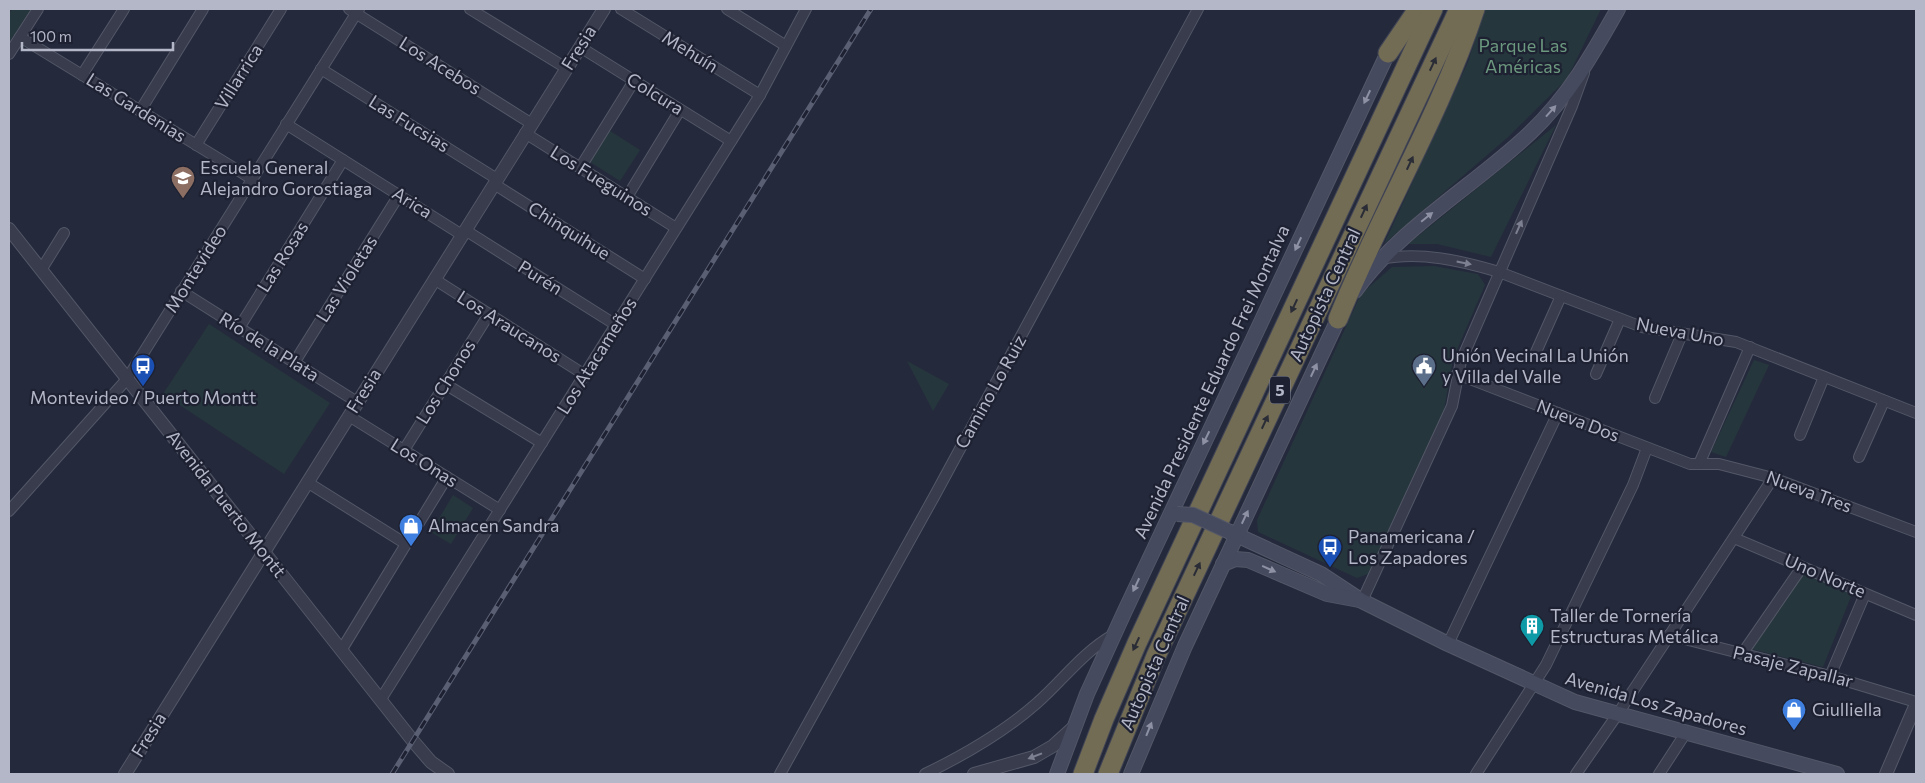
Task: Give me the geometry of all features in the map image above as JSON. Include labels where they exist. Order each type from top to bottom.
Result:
[{"type":"highway","points":[[1388,53],[1418,9]]},
{"type":"highway","name":"Autopista Central","points":[[1083,774],[1137,643],[1433,9]]},
{"type":"highway","name":"Autopista Central","points":[[1108,774],[1156,656],[1459,9]]},
{"type":"highway","points":[[1338,319],[1357,273],[1450,76],[1475,9]]},
{"type":"main road","name":"Avenida Presidente Eduardo Frei Montalva","points":[[1057,774],[1074,727],[1114,635],[1172,517],[1407,9]]},
{"type":"main road","points":[[1131,774],[1177,663],[1223,564],[1233,534],[1338,319],[1356,290],[1382,259],[1421,222],[1528,134],[1569,90],[1589,62],[1618,9]]},
{"type":"main road","name":"Avenida Los Zapadores","points":[[1172,517],[1193,515],[1321,574],[1362,601],[1448,644],[1575,702],[1685,734],[1837,774]]},
{"type":"main road","name":"Avenida Los Zapadores","points":[[1223,564],[1235,559],[1248,560],[1327,594],[1362,601]]},
{"type":"street","points":[[9,54],[38,9]]},
{"type":"street","points":[[82,75],[124,9]]},
{"type":"street","points":[[140,111],[203,9]]},
{"type":"street","name":"Villarrica","points":[[196,145],[282,9]]},
{"type":"street","points":[[470,9],[566,68]]},
{"type":"street","name":"Mehuín","points":[[621,9],[760,95]]},
{"type":"street","points":[[727,9],[786,46]]},
{"type":"street","name":"Los Atacameños","points":[[381,698],[760,95],[806,9]]},
{"type":"street","name":"Camino Lo Ruiz","points":[[780,774],[935,495],[1198,9]]},
{"type":"street","name":"Montevideo","points":[[9,511],[127,379],[321,69],[355,10]]},
{"type":"street","name":"Los Acebos","points":[[355,10],[528,128]]},
{"type":"street","name":"Fresia","points":[[125,774],[580,47],[600,10]]},
{"type":"street","name":"Las Gardenias","points":[[20,37],[252,179]]},
{"type":"street","name":"Colcura","points":[[580,47],[731,141]]},
{"type":"street","points":[[1362,601],[1452,406],[1461,361],[1572,106],[1589,62]]},
{"type":"street","name":"Las Fucsias","points":[[321,69],[496,181]]},
{"type":"street","points":[[580,168],[634,81]]},
{"type":"street","points":[[627,197],[680,110]]},
{"type":"street","name":"Arica","points":[[286,124],[399,195],[463,232]]},
{"type":"street","name":"Los Fueguinos","points":[[528,128],[580,168],[676,228]]},
{"type":"street","name":"Las Rosas","points":[[239,328],[343,160]]},
{"type":"street","name":"Chinquihue","points":[[496,181],[645,279]]},
{"type":"street","name":"Las Violetas","points":[[294,363],[399,195]]},
{"type":"street","name":"Avenida Puerto Montt","points":[[9,229],[431,762],[448,774]]},
{"type":"street","name":"Purén","points":[[463,232],[616,325]]},
{"type":"street","points":[[41,270],[64,233]]},
{"type":"street","name":"Nueva Uno","points":[[1382,259],[1401,256],[1421,256],[1481,266],[1642,327],[1736,342],[1916,413]]},
{"type":"street","name":"Los Araucanos","points":[[434,279],[585,375]]},
{"type":"street","name":"Río de la Plata","points":[[181,291],[357,402]]},
{"type":"street","points":[[1536,352],[1561,296]]},
{"type":"street","name":"Los Chonos","points":[[404,450],[489,314]]},
{"type":"street","points":[[1596,374],[1620,319]]},
{"type":"street","points":[[1655,398],[1682,334]]},
{"type":"street","points":[[1699,464],[1750,347]]},
{"type":"street","name":"Nueva Dos","points":[[1457,374],[1690,464],[1699,464]]},
{"type":"street","points":[[1800,435],[1824,377]]},
{"type":"street","points":[[445,384],[542,443]]},
{"type":"street","points":[[1860,457],[1884,401]]},
{"type":"street","points":[[1448,644],[1558,413]]},
{"type":"street","name":"Los Onas","points":[[349,416],[500,510]]},
{"type":"street","points":[[1476,774],[1535,685],[1546,665],[1633,484],[1647,448]]},
{"type":"street","name":"Nueva Tres","points":[[1699,464],[1719,464],[1773,478],[1916,532]]},
{"type":"street","points":[[342,649],[447,477]]},
{"type":"street","points":[[1576,774],[1773,478]]},
{"type":"street","points":[[307,482],[406,544]]},
{"type":"street","name":"Uno Norte","points":[[1734,538],[1916,615]]},
{"type":"street","points":[[1742,654],[1802,567]]},
{"type":"street","points":[[1830,676],[1865,594]]},
{"type":"street","points":[[925,774],[947,764],[1003,730],[1037,703],[1085,654],[1099,643],[1114,635]]},
{"type":"street","name":"Pasaje Zapallar","points":[[1669,636],[1830,676],[1916,703]]},
{"type":"street","points":[[1886,774],[1916,703]]},
{"type":"street","points":[[974,774],[1039,755],[1053,746],[1074,727]]},
{"type":"street","points":[[1659,774],[1685,734]]},
{"type":"green space","points":[[12,9],[31,9],[9,43],[9,14]]},
{"type":"green space","name":"Parque Las Américas","points":[[1485,9],[1601,9],[1567,79],[1507,138],[1384,244],[1468,62]]},
{"type":"green space","points":[[1556,125],[1491,257],[1437,244],[1408,244]]},
{"type":"green space","points":[[607,129],[640,150],[620,181],[587,160]]},
{"type":"green space","points":[[1434,266],[1478,274],[1485,285],[1453,359],[1444,410],[1368,574],[1357,578],[1258,532],[1257,520],[1361,294],[1392,267]]},
{"type":"green space","points":[[209,324],[330,403],[284,474],[163,394]]},
{"type":"green space","points":[[1754,360],[1769,365],[1726,457],[1711,452]]},
{"type":"green space","points":[[907,361],[949,384],[933,411]]},
{"type":"green space","points":[[453,495],[473,508],[451,544],[431,532]]},
{"type":"green space","points":[[1803,572],[1852,594],[1823,667],[1751,649]]},
{"type":"railway","points":[[392,774],[871,9]]},
{"type":"place","name":"Escuela General Alejandro Gorostiaga","points":[[183,199]]},
{"type":"place","name":"Montevideo / Puerto Montt","points":[[143,387]]},
{"type":"place","name":"Unión Vecinal La Unión y Villa del Valle","points":[[1424,387]]},
{"type":"place","name":"Almacen Sandra","points":[[411,547]]},
{"type":"place","name":"Panamericana / Los Zapadores","points":[[1330,568]]},
{"type":"place","name":"Taller de Tornería Estructuras Metálica","points":[[1532,647]]},
{"type":"place","name":"Giulliella","points":[[1794,731]]}]
